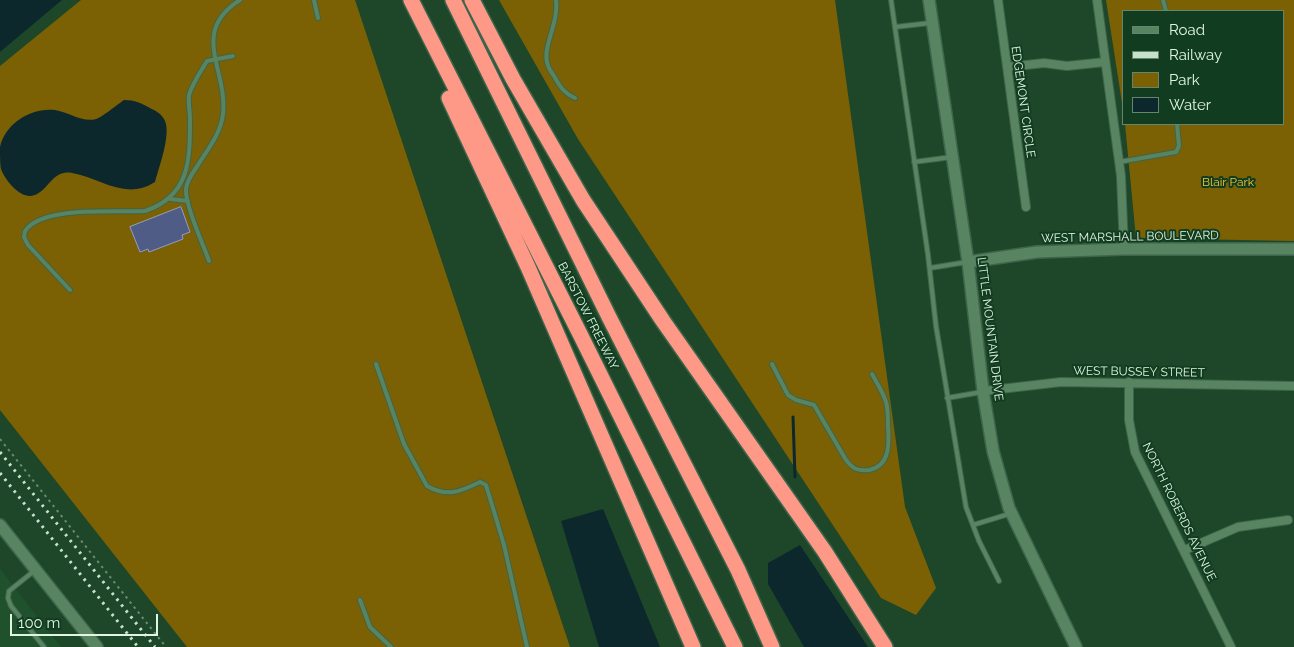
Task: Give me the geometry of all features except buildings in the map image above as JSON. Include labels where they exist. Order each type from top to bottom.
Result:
[{"type":"highway","name":"BARSTOW FREEWAY","points":[[411,0],[580,334],[735,647]]},
{"type":"highway","name":"BARSTOW FREEWAY","points":[[453,0],[609,318],[738,570],[772,647]]},
{"type":"highway","points":[[472,0],[513,79],[583,200],[663,321],[825,552],[885,647]]},
{"type":"highway","points":[[442,63],[444,87],[528,267],[672,594],[693,647]]},
{"type":"highway","points":[[738,570],[784,647]]},
{"type":"highway","points":[[672,594],[700,647]]},
{"type":"main road","name":"LITTLE MOUNTAIN DRIVE","points":[[929,0],[968,262],[983,391],[993,451],[1012,513],[1076,647]]},
{"type":"main road","name":"WEST MARSHALL BOULEVARD","points":[[968,262],[1037,252],[1124,249],[1294,249]]},
{"type":"main road","points":[[0,525],[97,647]]},
{"type":"street","name":"EDGEMONT CIRCLE","points":[[998,0],[1026,207]]},
{"type":"street","points":[[1097,0],[1119,162],[1124,249]]},
{"type":"street","points":[[1008,67],[1044,63],[1067,66],[1105,62]]},
{"type":"street","name":"WEST BUSSEY STREET","points":[[983,391],[1061,382],[1294,386]]},
{"type":"street","name":"NORTH ROBERDS AVENUE","points":[[1129,382],[1129,420],[1135,452],[1232,647]]},
{"type":"street","points":[[1185,550],[1238,527],[1288,520]]},
{"type":"lane","points":[[209,261],[186,191],[189,181],[215,138],[223,116],[223,95],[213,44],[214,30],[226,12],[240,0]]},
{"type":"lane","points":[[314,0],[318,18]]},
{"type":"lane","points":[[556,0],[556,20],[547,50],[547,61],[559,86],[565,93],[574,98]]},
{"type":"lane","points":[[891,0],[947,398],[966,507],[979,540],[1000,581]]},
{"type":"lane","points":[[895,26],[933,22]]},
{"type":"lane","points":[[70,290],[28,245],[23,234],[27,227],[43,219],[65,213],[145,211],[170,199],[180,185],[186,168],[190,131],[189,96],[207,61],[233,56]]},
{"type":"lane","points":[[1119,162],[1176,152],[1179,146],[1177,125]]},
{"type":"lane","points":[[914,162],[952,157]]},
{"type":"lane","points":[[170,199],[188,201]]},
{"type":"lane","points":[[930,268],[968,262]]},
{"type":"lane","points":[[376,364],[404,444],[427,486],[440,491],[457,492],[480,482],[486,485],[504,545],[527,647]]},
{"type":"lane","points":[[772,364],[788,395],[796,400],[814,405],[846,460],[852,468],[859,471],[874,469],[886,458],[888,451],[887,404],[872,374]]},
{"type":"lane","points":[[947,398],[983,391]]},
{"type":"lane","points":[[973,525],[1012,513]]},
{"type":"lane","points":[[36,570],[9,591],[8,598],[11,606],[44,647]]},
{"type":"lane","points":[[360,600],[370,627],[391,647]]},
{"type":"path","points":[[0,439],[166,647]]},
{"type":"shaded area","points":[[0,569],[61,647],[0,647]]},
{"type":"green space","points":[[81,0],[355,0],[570,647],[187,647],[0,410],[0,66]]},
{"type":"green space","points":[[499,0],[835,0],[905,507],[936,588],[916,615],[881,598],[578,139]]},
{"type":"green space","name":"Blair Park","points":[[1106,0],[1294,0],[1294,241],[1136,238],[1125,125],[1284,125],[1284,10],[1122,10],[1122,103]]},
{"type":"water","points":[[0,0],[62,0],[0,52]]},
{"type":"water","points":[[124,100],[135,101],[144,105],[159,113],[165,121],[166,142],[155,182],[144,187],[123,189],[83,176],[65,173],[54,178],[37,194],[26,196],[17,191],[6,178],[1,169],[0,147],[7,131],[21,118],[37,111],[55,110],[91,120],[105,114]]},
{"type":"water","points":[[603,509],[660,647],[599,647],[561,521]]},
{"type":"water","points":[[800,545],[868,647],[804,647],[768,584],[768,563]]},
{"type":"waterway","points":[[793,417],[795,477]]},
{"type":"railway","points":[[0,452],[155,647]]},
{"type":"railway","points":[[0,473],[138,647]]}]
